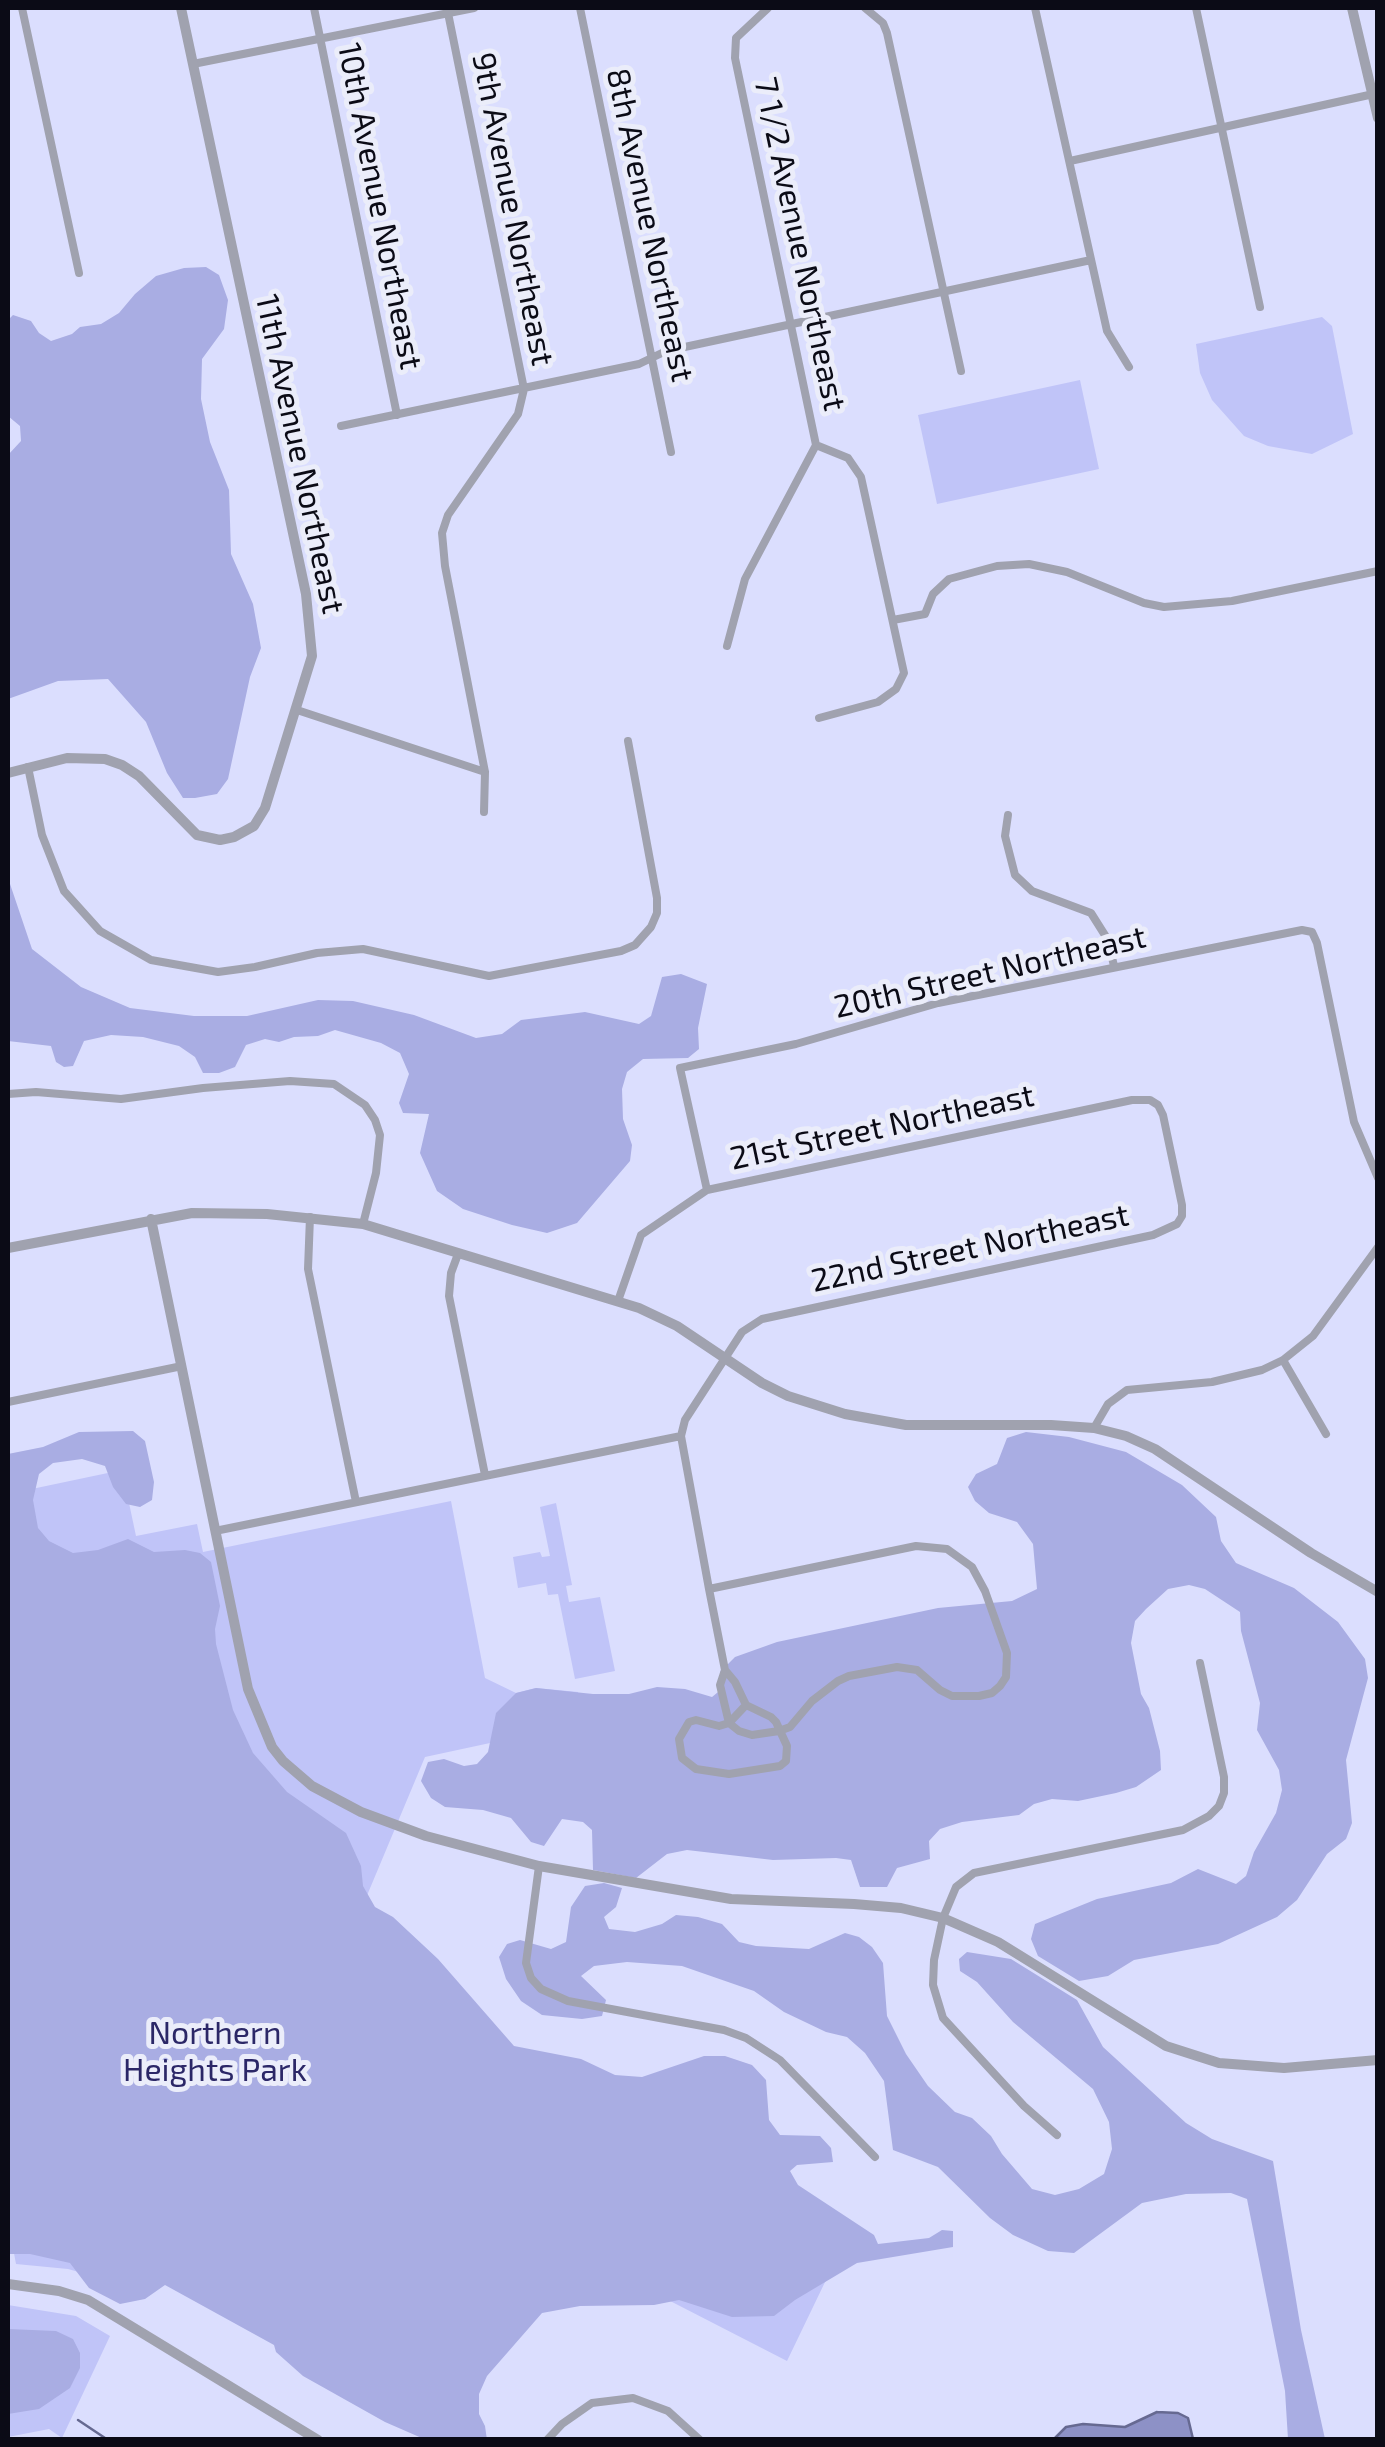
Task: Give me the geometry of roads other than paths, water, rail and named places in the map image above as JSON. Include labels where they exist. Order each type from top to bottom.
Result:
[{"type":"street","points":[[22,8],[79,273]]},
{"type":"street","name":"11th Avenue Northeast","points":[[8,772],[67,758],[87,757],[122,764],[153,788],[197,835],[220,840],[234,837],[246,832],[260,818],[312,656],[310,618],[181,8]]},
{"type":"street","name":"10th Avenue Northeast","points":[[314,8],[397,415]]},
{"type":"street","points":[[193,64],[448,10],[474,8]]},
{"type":"street","name":"8th Avenue Northeast","points":[[580,8],[671,452]]},
{"type":"street","name":"7 1/2 Avenue Northeast","points":[[768,8],[741,32],[734,46],[816,444],[848,458],[858,470],[904,674],[896,689],[867,707],[818,718]]},
{"type":"street","points":[[865,8],[883,23],[887,33],[961,371]]},
{"type":"street","points":[[1036,8],[1107,331],[1130,368]]},
{"type":"street","points":[[1196,8],[1260,306]]},
{"type":"street","points":[[1352,8],[1378,118]]},
{"type":"street","name":"9th Avenue Northeast","points":[[448,10],[524,389],[518,414],[448,515],[442,533],[444,566],[486,772],[484,812]]},
{"type":"street","points":[[1070,161],[1375,94]]},
{"type":"street","points":[[341,426],[639,364],[664,352],[1091,260]]},
{"type":"street","points":[[727,646],[745,579],[816,444]]},
{"type":"street","points":[[893,620],[925,614],[934,594],[949,579],[997,566],[1029,564],[1067,572],[1144,603],[1164,607],[1232,601],[1378,571]]},
{"type":"street","points":[[297,710],[486,772]]},
{"type":"street","points":[[28,767],[42,835],[64,891],[100,930],[151,960],[218,972],[317,952],[364,949],[489,976],[621,952],[644,937],[656,913],[657,898],[628,741]]},
{"type":"street","points":[[1008,815],[1005,836],[1015,875],[1032,892],[1090,913],[1108,940],[1114,966]]},
{"type":"street","name":"20th Street Northeast","points":[[707,1190],[680,1068],[796,1044],[938,1003],[1288,931],[1312,932],[1317,943],[1354,1122],[1378,1178]]},
{"type":"street","points":[[8,1094],[36,1092],[121,1099],[290,1081],[334,1084],[364,1106],[380,1136],[376,1173],[363,1224]]},
{"type":"street","name":"21st Street Northeast","points":[[618,1301],[641,1235],[707,1190],[1141,1098],[1158,1105],[1173,1160]]},
{"type":"street","name":"22nd Street Northeast","points":[[723,1358],[752,1324],[781,1312],[1168,1230],[1182,1216],[1173,1160]]},
{"type":"street","points":[[8,1248],[151,1219],[220,1212],[363,1224],[618,1301],[662,1318],[788,1396],[878,1421],[944,1427],[1094,1428],[1126,1436],[1155,1449],[1311,1553],[1378,1592]]},
{"type":"street","points":[[310,1217],[308,1269],[356,1502]]},
{"type":"street","points":[[151,1219],[251,1700],[262,1730],[282,1762],[329,1796],[389,1823],[477,1852],[539,1866],[725,1898],[885,1907],[943,1918],[975,1929],[1132,2028],[1194,2056],[1239,2067],[1263,2068],[1378,2060]]},
{"type":"street","points":[[1094,1428],[1108,1404],[1127,1390],[1212,1382],[1262,1370],[1283,1360],[1313,1336],[1378,1247]]},
{"type":"street","points":[[458,1254],[449,1296],[485,1475]]},
{"type":"street","points":[[709,1589],[916,1546],[947,1549],[972,1566],[980,1579],[1008,1664],[1006,1676],[992,1692],[962,1698],[940,1690],[925,1675],[907,1667],[849,1676],[828,1687],[790,1727],[779,1732],[752,1735],[729,1723],[720,1685],[725,1670],[709,1589],[681,1436],[685,1420],[723,1358]]},
{"type":"street","points":[[1283,1360],[1326,1434]]},
{"type":"street","points":[[8,1402],[182,1366]]},
{"type":"street","points":[[216,1531],[681,1436]]},
{"type":"street","points":[[1057,2135],[1024,2106],[943,2018],[933,1985],[943,1918],[956,1887],[974,1873],[1183,1830],[1209,1816],[1224,1793],[1224,1777],[1200,1663]]},
{"type":"street","points":[[725,1670],[736,1682],[746,1705],[771,1716],[788,1754],[780,1766],[749,1773],[709,1773],[682,1758],[679,1739],[688,1722],[696,1720],[719,1726],[729,1723],[746,1705]]},
{"type":"street","points":[[539,1866],[526,1947],[531,1978],[541,1990],[568,2001],[724,2030],[746,2038],[780,2060],[875,2157]]},
{"type":"street","points":[[8,2284],[88,2300],[318,2440]]},
{"type":"street","points":[[548,2440],[562,2424],[592,2403],[632,2398],[668,2411],[700,2440]]},
{"type":"waterway","points":[[78,2420],[108,2440]]},
{"type":"park label","name":"Northern Heights Park","points":[[215,2052]]}]
